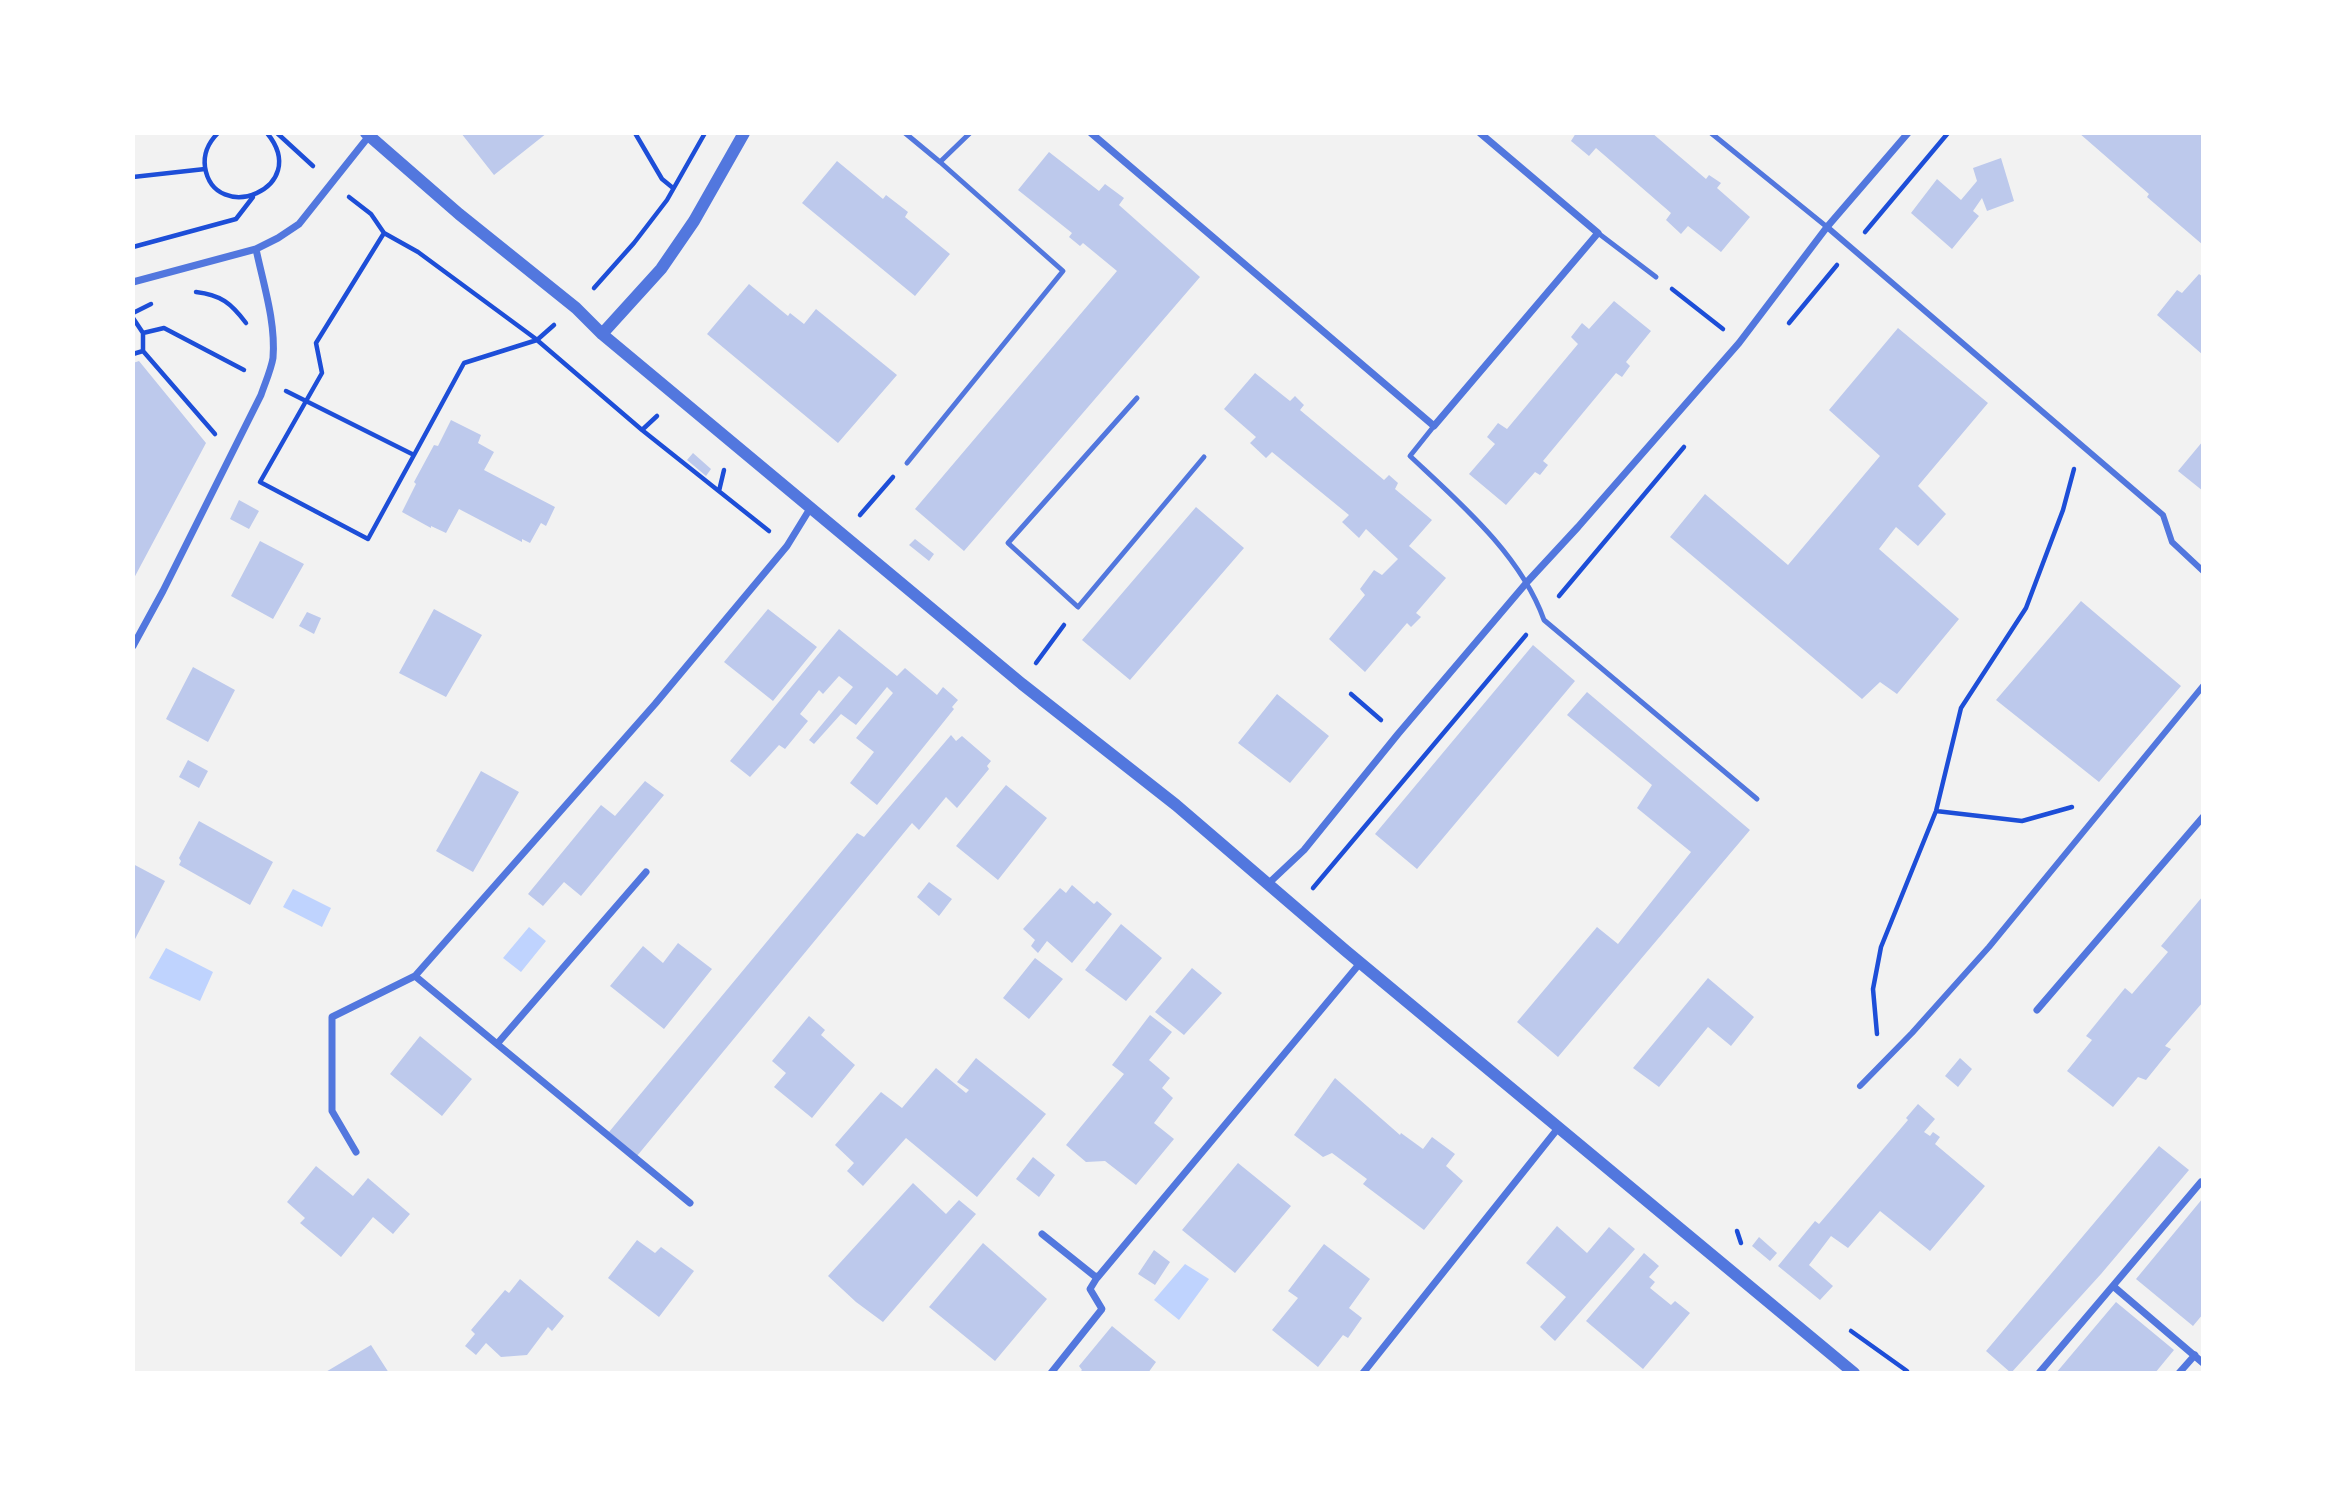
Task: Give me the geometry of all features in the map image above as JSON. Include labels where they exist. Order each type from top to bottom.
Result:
[{"type":"street","points":[[602,334],[661,269],[694,221],[744,133]]},
{"type":"street","points":[[1091,133],[1434,426],[1598,233],[1480,133]]},
{"type":"street","points":[[1269,883],[1304,850],[1398,734],[1528,582],[1739,343],[1827,227],[1908,133]]},
{"type":"street","points":[[133,282],[256,248],[278,239],[299,224],[368,134],[467,220],[576,308],[602,334],[1022,684],[1176,805],[1854,1373]]},
{"type":"street","points":[[1827,227],[2163,515],[2172,542],[2203,571]]},
{"type":"street","points":[[133,646],[261,395],[273,359],[271,324],[256,248]]},
{"type":"street","points":[[356,1152],[332,1111],[332,1017],[415,976],[655,704],[787,546],[811,507]]},
{"type":"street","points":[[1860,1086],[1989,947],[2203,686]]},
{"type":"street","points":[[2038,1010],[2203,817]]},
{"type":"street","points":[[497,1044],[646,872]]},
{"type":"street","points":[[1051,1373],[1102,1309],[1090,1289],[1098,1276],[1361,962]]},
{"type":"street","points":[[415,976],[690,1203]]},
{"type":"street","points":[[1363,1373],[1559,1127]]},
{"type":"street","points":[[2039,1373],[2201,1182]]},
{"type":"street","points":[[1042,1234],[1097,1278],[1098,1276]]},
{"type":"street","points":[[2113,1286],[2200,1359],[2179,1373]]},
{"type":"lane","points":[[905,133],[1063,271],[907,463]]},
{"type":"lane","points":[[940,162],[970,133]]},
{"type":"lane","points":[[1711,133],[1827,227]]},
{"type":"lane","points":[[1598,233],[1656,277]]},
{"type":"lane","points":[[1137,398],[1008,543],[1077,607],[1204,457]]},
{"type":"lane","points":[[1434,426],[1410,456],[1468,510],[1528,582],[1544,620],[1757,799]]},
{"type":"path","points":[[218,133],[208,144],[205,169],[218,190],[241,198],[265,190],[278,169],[276,145],[267,133]]},
{"type":"path","points":[[277,133],[331,183],[371,214],[384,233],[418,252],[537,340],[642,430],[787,546]]},
{"type":"path","points":[[635,133],[662,179],[673,188]]},
{"type":"path","points":[[384,233],[316,343],[322,373],[260,482],[368,539],[464,363],[537,340],[576,308],[634,243],[673,188],[705,133]]},
{"type":"path","points":[[1781,332],[1948,133]]},
{"type":"path","points":[[133,177],[205,169]]},
{"type":"path","points":[[133,247],[236,219],[253,196]]},
{"type":"path","points":[[1656,277],[1739,343]]},
{"type":"path","points":[[186,294],[214,294],[223,299],[231,304],[246,322],[248,331]]},
{"type":"path","points":[[154,303],[133,315],[143,333],[143,351],[215,434]]},
{"type":"path","points":[[143,333],[164,328],[246,371]]},
{"type":"path","points":[[133,354],[143,351]]},
{"type":"path","points":[[241,381],[249,361]]},
{"type":"path","points":[[266,381],[414,455]]},
{"type":"path","points":[[642,430],[657,416]]},
{"type":"path","points":[[211,441],[220,423]]},
{"type":"path","points":[[1297,907],[1693,437]]},
{"type":"path","points":[[1880,1065],[1872,989],[1881,947],[1936,811],[1961,708],[2026,608],[2063,510],[2080,444]]},
{"type":"path","points":[[843,534],[907,463]]},
{"type":"path","points":[[719,491],[724,470]]},
{"type":"path","points":[[1022,684],[1077,607]]},
{"type":"path","points":[[1351,694],[1398,734]]},
{"type":"path","points":[[1936,811],[2021,821],[2113,795]]},
{"type":"path","points":[[1737,1231],[1741,1242]]},
{"type":"path","points":[[1840,1324],[1907,1373]]},
{"type":"water","points":[[293,889],[331,908],[322,927],[283,907]]},
{"type":"water","points":[[529,927],[546,941],[521,972],[503,958]]},
{"type":"water","points":[[166,948],[213,972],[200,1001],[149,978]]},
{"type":"water","points":[[1185,1264],[1209,1279],[1179,1320],[1154,1300]]},
{"type":"building","points":[[461,133],[547,133],[494,175]]},
{"type":"building","points":[[1576,133],[1652,133],[1706,179],[1709,175],[1721,183],[1717,188],[1750,217],[1721,252],[1688,226],[1681,234],[1666,220],[1671,213],[1596,148],[1589,156],[1571,141]]},
{"type":"building","points":[[2079,133],[2203,133],[2203,245],[2147,197],[2149,194]]},
{"type":"building","points":[[1049,152],[1099,191],[1105,184],[1124,198],[1119,205],[1200,277],[964,551],[915,509],[1117,271],[1083,243],[1080,246],[1069,237],[1072,233],[1018,190]]},
{"type":"building","points":[[2001,158],[2014,201],[1987,211],[1982,198],[1973,211],[1979,216],[1952,249],[1911,213],[1937,179],[1961,200],[1977,181],[1973,168]]},
{"type":"building","points":[[837,161],[883,199],[886,195],[908,212],[905,217],[950,254],[915,296],[802,203]]},
{"type":"building","points":[[2199,274],[2203,277],[2203,355],[2157,315],[2177,290],[2182,293]]},
{"type":"building","points":[[749,284],[788,316],[790,313],[804,324],[816,309],[897,375],[838,443],[707,334]]},
{"type":"building","points":[[1614,301],[1651,331],[1626,362],[1630,366],[1622,377],[1616,373],[1543,461],[1548,465],[1540,475],[1535,472],[1506,505],[1469,474],[1495,444],[1487,437],[1498,423],[1507,429],[1578,344],[1571,337],[1582,323],[1589,329]]},
{"type":"building","points":[[1898,328],[1988,403],[1918,486],[1946,514],[1918,546],[1896,527],[1879,549],[1959,619],[1897,694],[1880,682],[1862,699],[1670,537],[1705,494],[1788,565],[1880,456],[1829,410]]},
{"type":"building","points":[[139,361],[206,443],[133,580],[133,363]]},
{"type":"building","points":[[1255,373],[1290,401],[1295,396],[1304,405],[1300,410],[1384,480],[1389,475],[1398,483],[1395,489],[1432,520],[1409,546],[1446,578],[1416,613],[1421,617],[1411,627],[1407,623],[1365,672],[1329,639],[1365,595],[1360,589],[1374,570],[1382,575],[1398,559],[1366,529],[1359,538],[1342,522],[1349,515],[1272,452],[1266,458],[1250,443],[1256,437],[1224,409]]},
{"type":"building","points":[[451,420],[481,435],[478,443],[494,452],[484,470],[555,507],[546,526],[541,523],[530,543],[522,539],[522,542],[459,509],[446,533],[402,512],[416,484],[414,482],[434,445],[438,446]]},
{"type":"building","points":[[2203,441],[2203,491],[2178,471]]},
{"type":"building","points":[[693,453],[711,469],[706,476],[687,460]]},
{"type":"building","points":[[239,500],[259,511],[249,529],[230,519]]},
{"type":"building","points":[[1196,507],[1244,548],[1130,680],[1082,640]]},
{"type":"building","points":[[915,539],[934,554],[929,561],[909,545]]},
{"type":"building","points":[[260,541],[304,564],[273,619],[231,596]]},
{"type":"building","points":[[2081,601],[2181,686],[2099,782],[1996,700]]},
{"type":"building","points":[[434,609],[482,635],[446,697],[399,673]]},
{"type":"building","points":[[768,609],[817,647],[773,701],[724,662]]},
{"type":"building","points":[[307,612],[321,618],[314,634],[299,626]]},
{"type":"building","points":[[839,629],[897,676],[905,668],[937,695],[943,687],[958,700],[952,707],[954,709],[877,805],[850,783],[874,752],[856,738],[893,693],[887,687],[856,725],[841,714],[814,744],[809,740],[853,687],[839,676],[823,694],[819,690],[800,714],[808,721],[785,749],[779,745],[750,777],[730,761]]},
{"type":"building","points":[[1533,645],[1575,681],[1417,869],[1375,834]]},
{"type":"building","points":[[193,667],[235,690],[208,742],[166,719]]},
{"type":"building","points":[[1587,692],[1750,830],[1558,1057],[1517,1022],[1597,927],[1618,944],[1691,852],[1637,808],[1652,785],[1567,715]]},
{"type":"building","points":[[1277,694],[1329,736],[1290,783],[1238,743]]},
{"type":"building","points":[[951,735],[956,741],[962,736],[991,761],[987,766],[989,769],[957,808],[946,797],[919,830],[912,823],[637,1156],[609,1132],[857,833],[864,837]]},
{"type":"building","points":[[188,760],[208,771],[199,788],[179,777]]},
{"type":"building","points":[[481,771],[519,792],[473,872],[436,851]]},
{"type":"building","points":[[645,781],[664,795],[581,896],[564,882],[543,906],[528,894],[601,805],[615,816]]},
{"type":"building","points":[[1006,785],[1047,818],[998,880],[956,846]]},
{"type":"building","points":[[199,821],[273,862],[250,905],[179,865],[179,858]]},
{"type":"building","points":[[133,864],[165,881],[133,943]]},
{"type":"building","points":[[929,882],[952,899],[939,916],[917,897]]},
{"type":"building","points":[[1072,885],[1094,904],[1097,901],[1112,914],[1072,963],[1047,941],[1038,953],[1031,946],[1035,940],[1023,929],[1060,888],[1066,893]]},
{"type":"building","points":[[2203,896],[2203,1002],[2165,1046],[2171,1049],[2146,1080],[2138,1077],[2113,1107],[2067,1071],[2092,1040],[2086,1036],[2125,988],[2132,994],[2168,952],[2161,946]]},
{"type":"building","points":[[1121,924],[1162,958],[1126,1001],[1085,970]]},
{"type":"building","points":[[678,943],[712,969],[664,1029],[610,986],[643,946],[663,963]]},
{"type":"building","points":[[1035,958],[1063,979],[1029,1019],[1003,998]]},
{"type":"building","points":[[1192,968],[1222,993],[1184,1035],[1155,1012]]},
{"type":"building","points":[[1708,978],[1754,1017],[1731,1046],[1708,1027],[1659,1087],[1633,1068]]},
{"type":"building","points":[[1150,1015],[1172,1032],[1149,1060],[1170,1078],[1162,1088],[1173,1098],[1154,1123],[1174,1139],[1136,1185],[1105,1161],[1086,1162],[1066,1145],[1124,1074],[1112,1065]]},
{"type":"building","points":[[809,1016],[825,1030],[821,1035],[855,1065],[812,1118],[774,1087],[786,1073],[772,1061]]},
{"type":"building","points":[[420,1036],[472,1079],[442,1116],[390,1074]]},
{"type":"building","points":[[976,1058],[1046,1114],[977,1197],[906,1138],[863,1186],[847,1171],[854,1163],[835,1145],[881,1092],[902,1108],[936,1068],[966,1093],[969,1090],[957,1082]]},
{"type":"building","points":[[1960,1058],[1972,1069],[1958,1087],[1945,1076]]},
{"type":"building","points":[[1335,1078],[1400,1135],[1401,1133],[1423,1149],[1432,1137],[1455,1154],[1446,1166],[1463,1181],[1424,1230],[1363,1184],[1367,1179],[1332,1153],[1323,1157],[1294,1135]]},
{"type":"building","points":[[1918,1104],[1935,1119],[1924,1132],[1930,1136],[1933,1132],[1940,1137],[1935,1144],[1985,1186],[1930,1251],[1880,1211],[1848,1248],[1831,1236],[1809,1265],[1833,1286],[1820,1300],[1778,1266],[1815,1221],[1819,1224],[1908,1120],[1906,1118]]},
{"type":"building","points":[[2159,1146],[2189,1170],[2101,1274],[2011,1373],[1986,1351]]},
{"type":"building","points":[[1033,1157],[1055,1175],[1039,1197],[1016,1179]]},
{"type":"building","points":[[1238,1163],[1291,1206],[1235,1273],[1182,1230]]},
{"type":"building","points":[[316,1166],[353,1196],[368,1178],[410,1214],[393,1234],[373,1217],[341,1257],[300,1223],[305,1218],[287,1202]]},
{"type":"building","points":[[913,1183],[946,1214],[959,1200],[976,1214],[883,1322],[828,1276]]},
{"type":"building","points":[[2203,1198],[2203,1314],[2193,1326],[2136,1279]]},
{"type":"building","points":[[1557,1226],[1587,1253],[1609,1227],[1635,1249],[1555,1341],[1540,1327],[1566,1297],[1526,1263]]},
{"type":"building","points":[[1759,1237],[1777,1253],[1770,1261],[1752,1246]]},
{"type":"building","points":[[637,1240],[655,1253],[661,1247],[694,1271],[659,1317],[608,1278]]},
{"type":"building","points":[[983,1243],[1047,1299],[995,1361],[929,1307]]},
{"type":"building","points":[[1324,1244],[1370,1279],[1349,1308],[1362,1318],[1348,1338],[1343,1335],[1318,1367],[1272,1330],[1298,1298],[1288,1291]]},
{"type":"building","points":[[1154,1250],[1170,1262],[1155,1285],[1138,1274]]},
{"type":"building","points":[[1644,1253],[1659,1266],[1649,1277],[1655,1282],[1650,1288],[1671,1305],[1675,1301],[1690,1313],[1643,1369],[1586,1321]]},
{"type":"building","points":[[520,1279],[564,1316],[552,1331],[548,1327],[527,1355],[501,1357],[486,1343],[476,1355],[465,1346],[475,1334],[471,1330],[505,1290],[509,1293]]},
{"type":"building","points":[[2116,1302],[2174,1350],[2155,1373],[2056,1373]]},
{"type":"building","points":[[1112,1326],[1156,1362],[1148,1373],[1079,1373],[1082,1370],[1079,1366]]},
{"type":"building","points":[[371,1345],[389,1373],[324,1373]]}]
